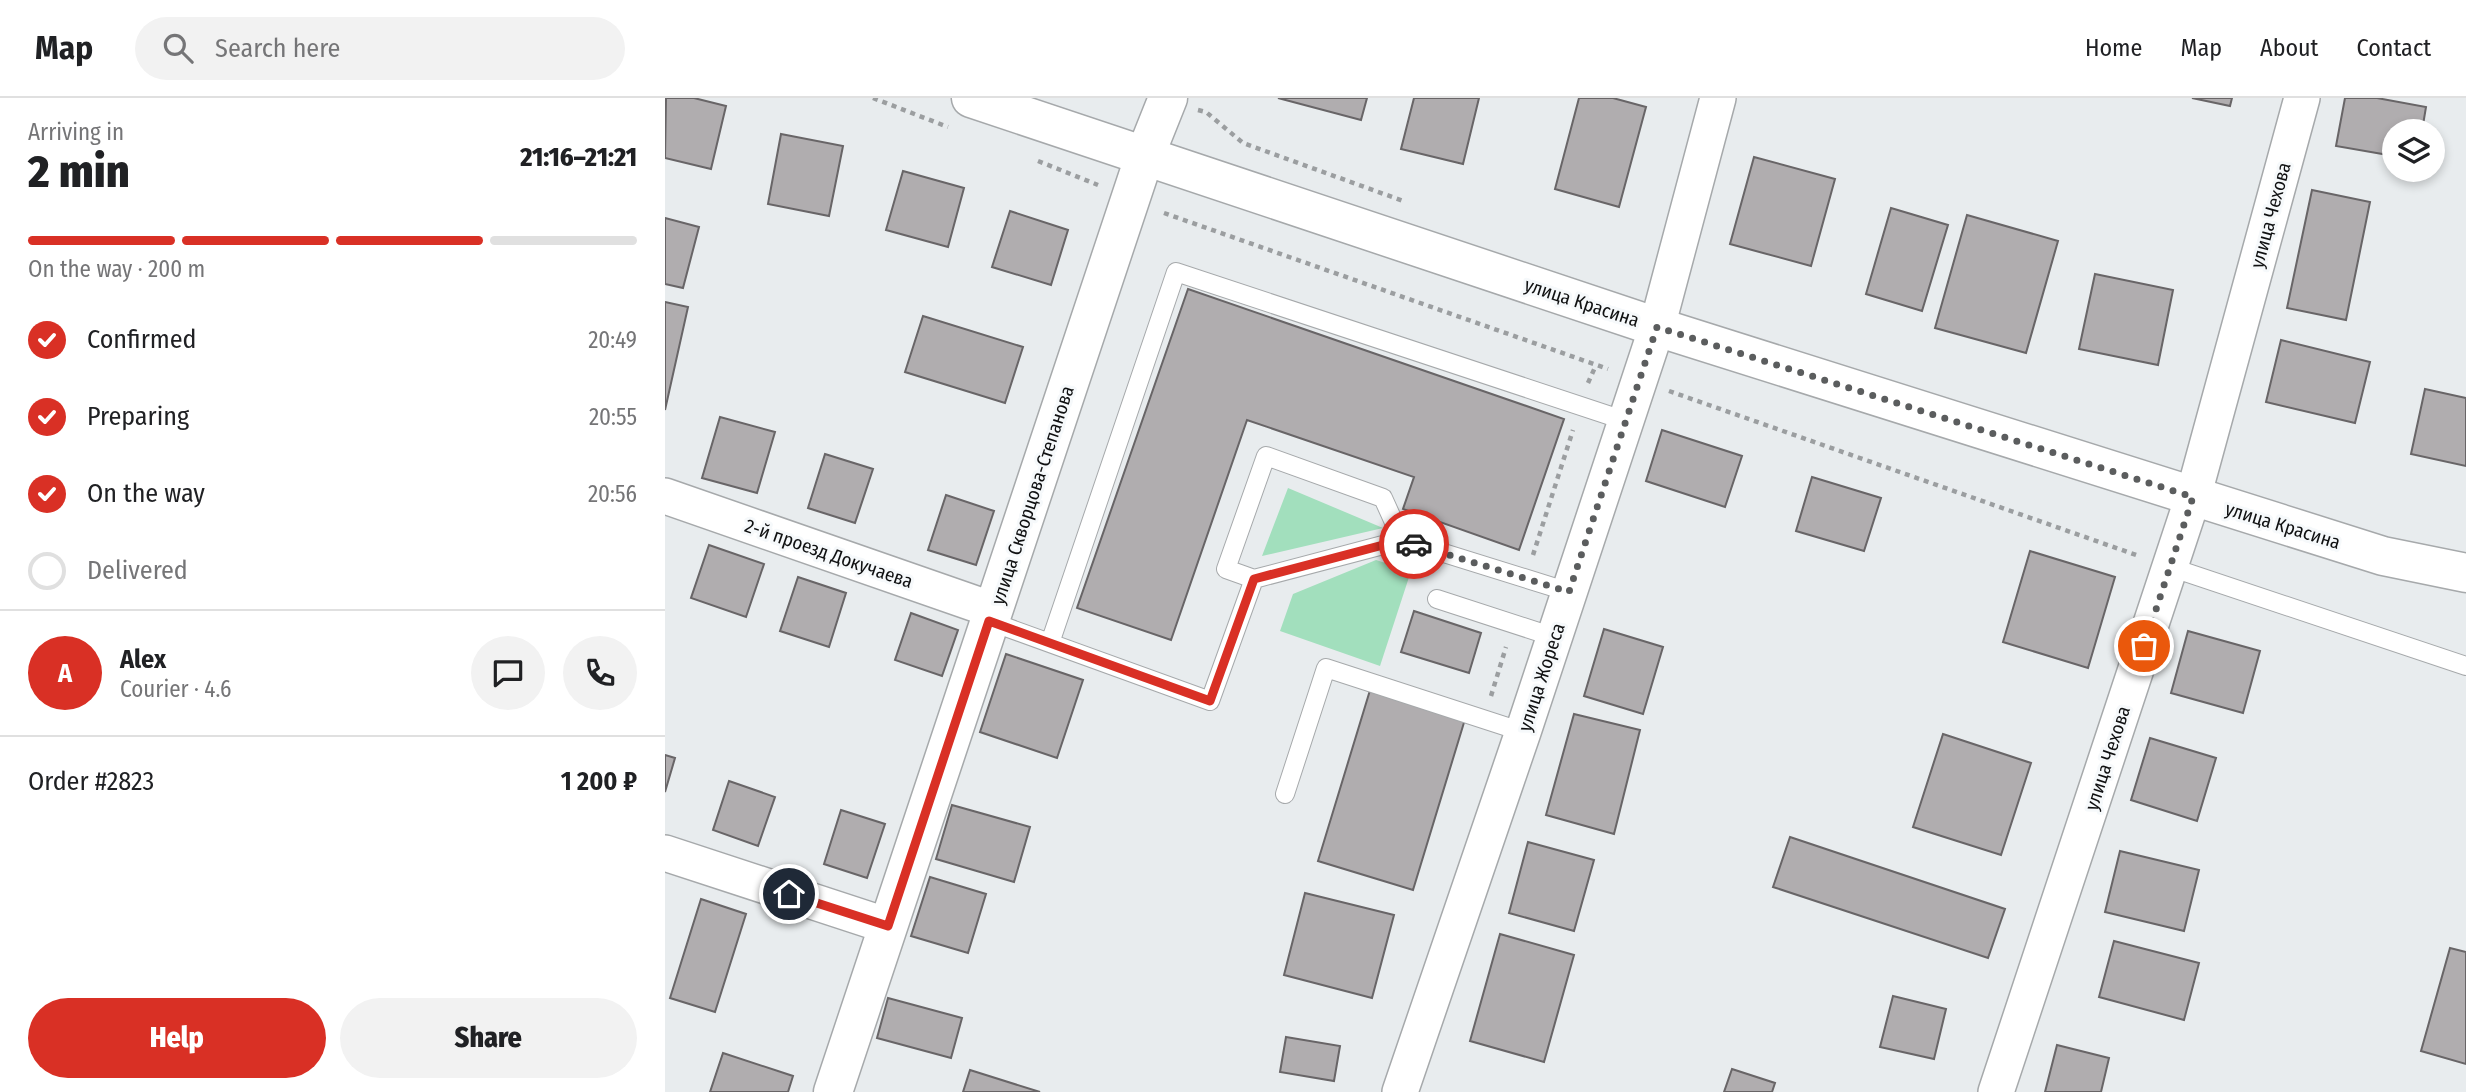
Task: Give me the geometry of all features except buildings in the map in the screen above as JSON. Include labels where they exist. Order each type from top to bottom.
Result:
[{"type":"main road","name":"улица Скворцова-Степанова","points":[[833,1092],[1130,198],[1168,98]]},
{"type":"main road","name":"улица Красина","points":[[960,113],[1144,158],[1657,327],[2193,497],[2383,556],[2466,573]]},
{"type":"main road","name":"улица Красина","points":[[2383,556],[2466,593]]},
{"type":"street","name":"улица Жореса","points":[[1400,1092],[1657,327],[1717,98]]},
{"type":"street","name":"улица Чехова","points":[[1996,1092],[2193,497],[2302,98]]},
{"type":"street","name":"2-й проезд Докучаева","points":[[665,496],[991,615]]},
{"type":"street","points":[[665,853],[888,926]]},
{"type":"lane","points":[[1050,643],[1176,272],[1626,422]]},
{"type":"lane","points":[[1402,540],[1383,498],[1266,456],[1226,569],[1254,579],[1402,540],[1569,592]]},
{"type":"lane","points":[[2170,567],[2466,666]]},
{"type":"lane","points":[[991,615],[1050,643],[1210,701],[1254,579]]},
{"type":"lane","points":[[1437,599],[1554,637]]},
{"type":"lane","points":[[1285,794],[1326,668],[1523,732]]},
{"type":"path","points":[[873,98],[960,113]]},
{"type":"path","points":[[1028,157],[1157,211],[2170,567]]},
{"type":"path","points":[[1526,579],[1574,427]]},
{"type":"path","points":[[1485,719],[1513,624]]},
{"type":"green space","points":[[1288,488],[1383,528],[1262,556]]},
{"type":"green space","points":[[1376,560],[1411,571],[1380,666],[1280,631],[1293,594]]},
{"type":"way so far","points":[[1414,544],[1569,592],[1657,327],[2193,497],[2144,646]]},
{"type":"route","points":[[789,894],[888,926],[989,621],[1210,701],[1254,579],[1402,540],[1414,544]]}]
